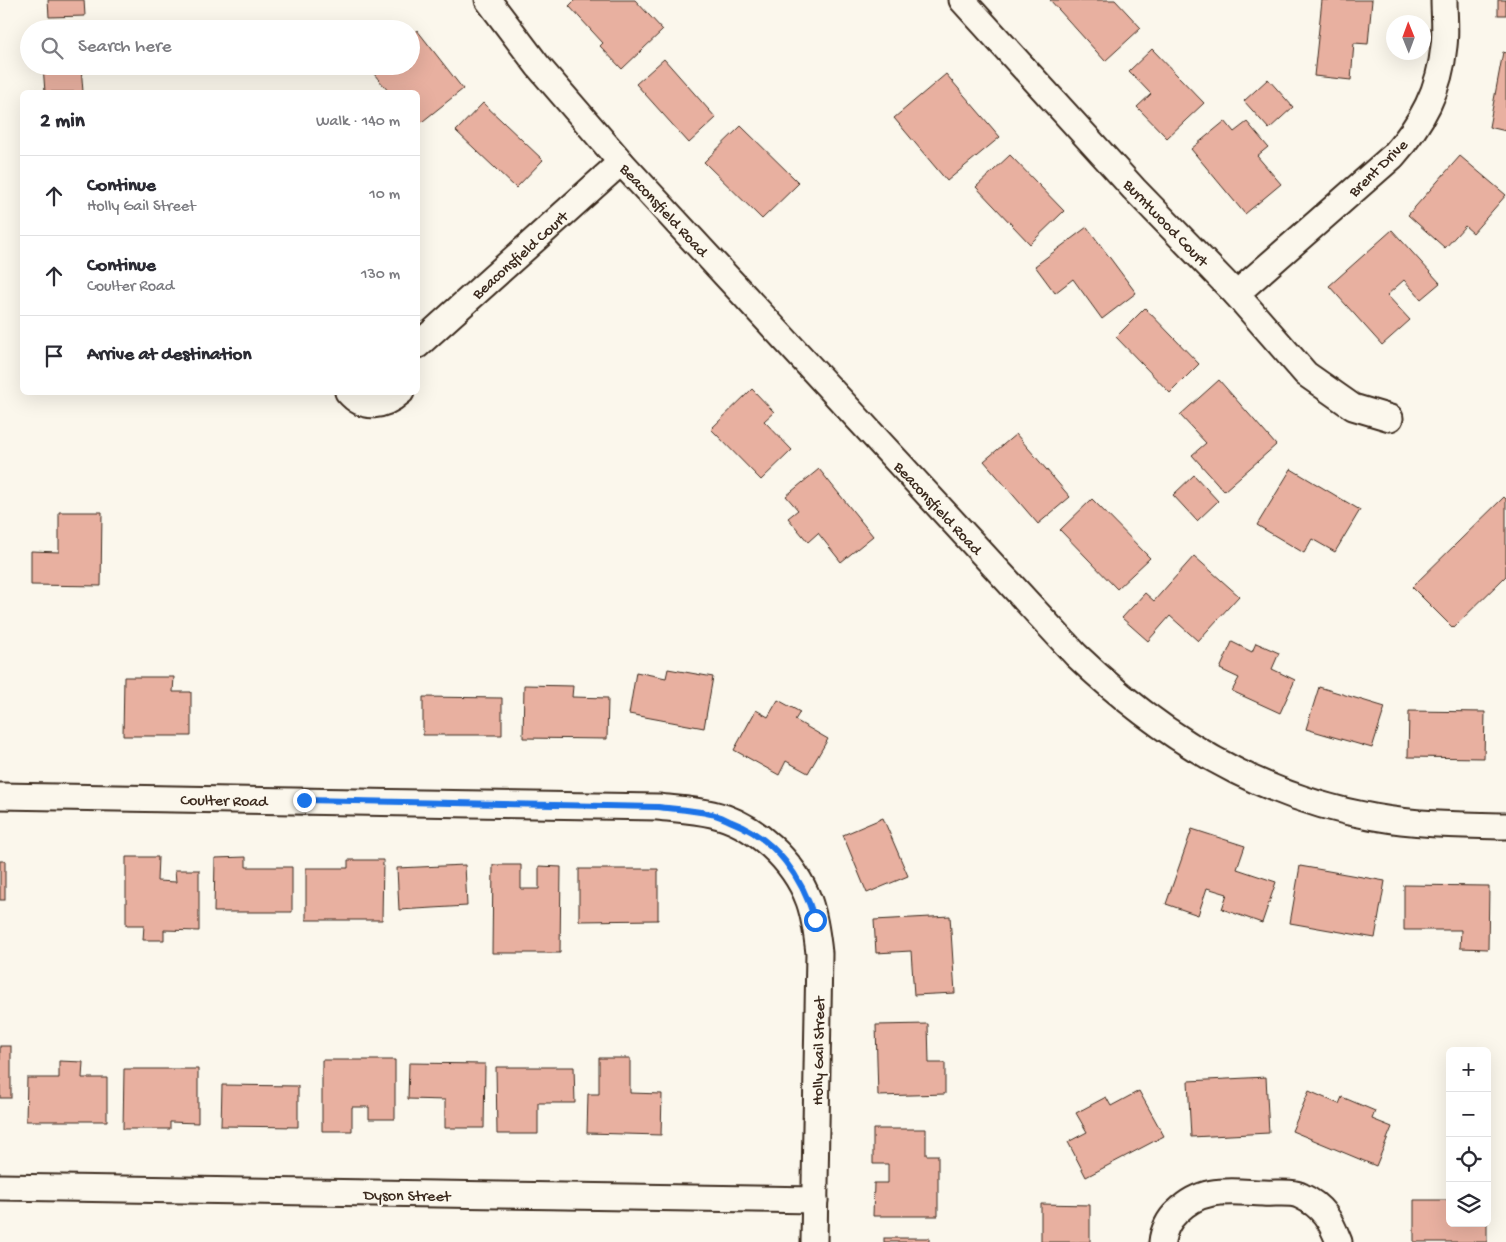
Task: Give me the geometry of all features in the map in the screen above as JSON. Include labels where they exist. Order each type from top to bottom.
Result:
[{"type":"street","name":"Beaconsfield Road","points":[[488,0],[538,66],[621,162],[1076,656],[1110,688],[1166,731],[1206,756],[1262,784],[1317,803],[1373,817],[1431,824],[1506,826]]},
{"type":"street","name":"Burntwood Court","points":[[962,0],[1134,189],[1236,294],[1306,374],[1353,407],[1390,418]]},
{"type":"street","name":"Brent Drive","points":[[1236,294],[1393,156],[1408,139],[1427,110],[1439,79],[1444,46],[1444,0]]},
{"type":"street","name":"Beaconsfield Court","points":[[420,344],[621,162]]},
{"type":"street","points":[[351,395],[355,400],[368,405],[378,406],[398,395]]},
{"type":"street","name":"Coulter Road","points":[[0,796],[658,807],[713,814],[743,826],[762,838],[790,867]]},
{"type":"street","name":"Holly Gail Street","points":[[790,867],[808,899],[815,920],[819,954],[814,1242]]},
{"type":"street","name":"Dyson Street","points":[[0,1187],[815,1200]]},
{"type":"street","points":[[1162,1242],[1163,1235],[1172,1217],[1186,1203],[1205,1193],[1225,1191],[1299,1195],[1317,1205],[1332,1223],[1339,1242]]},
{"type":"building","points":[[48,0],[84,0],[85,16],[49,17]]},
{"type":"building","points":[[575,0],[635,0],[663,30],[622,69],[600,46],[603,43],[569,6]]},
{"type":"building","points":[[1050,0],[1115,0],[1141,28],[1105,61]]},
{"type":"building","points":[[1322,0],[1372,0],[1368,44],[1354,43],[1351,80],[1314,76]]},
{"type":"building","points":[[1498,0],[1506,0],[1506,15],[1498,15]]},
{"type":"building","points":[[420,34],[463,89],[420,123],[420,90],[387,90],[375,75],[420,75]]},
{"type":"building","points":[[1152,49],[1204,103],[1167,138],[1137,107],[1151,94],[1129,71]]},
{"type":"building","points":[[1503,52],[1506,53],[1506,131],[1489,127]]},
{"type":"building","points":[[664,59],[716,118],[689,143],[636,84]]},
{"type":"building","points":[[946,74],[1000,137],[947,181],[894,118]]},
{"type":"building","points":[[44,75],[82,75],[83,90],[45,90]]},
{"type":"building","points":[[1268,79],[1293,107],[1269,129],[1244,101]]},
{"type":"building","points":[[483,103],[543,160],[516,188],[456,131]]},
{"type":"building","points":[[1225,121],[1234,132],[1247,122],[1268,147],[1257,156],[1281,184],[1245,214],[1191,149]]},
{"type":"building","points":[[741,126],[799,183],[762,219],[704,162]]},
{"type":"building","points":[[1010,155],[1064,211],[1030,244],[976,187]]},
{"type":"building","points":[[1460,156],[1506,195],[1473,233],[1465,226],[1445,248],[1408,215]]},
{"type":"building","points":[[1087,227],[1136,293],[1102,319],[1073,279],[1055,293],[1035,266]]},
{"type":"building","points":[[1392,230],[1440,283],[1421,299],[1404,280],[1387,295],[1410,320],[1382,345],[1329,286]]},
{"type":"building","points":[[1145,308],[1199,364],[1170,393],[1116,337]]},
{"type":"building","points":[[1219,380],[1276,445],[1224,491],[1192,455],[1206,443],[1180,415]]},
{"type":"building","points":[[752,389],[774,412],[764,421],[792,450],[761,480],[711,429]]},
{"type":"building","points":[[1016,434],[1070,497],[1038,524],[984,461]]},
{"type":"building","points":[[819,469],[873,536],[841,562],[818,533],[808,542],[788,518],[798,510],[786,496]]},
{"type":"building","points":[[1291,469],[1360,510],[1335,552],[1312,539],[1304,553],[1257,525]]},
{"type":"building","points":[[1194,475],[1218,501],[1197,521],[1173,495]]},
{"type":"building","points":[[1504,497],[1506,499],[1506,576],[1453,628],[1412,587]]},
{"type":"building","points":[[1092,499],[1150,558],[1117,589],[1060,530]]},
{"type":"building","points":[[59,512],[102,512],[101,586],[31,585],[31,551],[59,552]]},
{"type":"building","points":[[1194,556],[1239,596],[1198,641],[1170,616],[1148,641],[1122,618],[1145,593],[1154,601]]},
{"type":"building","points":[[1232,642],[1252,652],[1256,643],[1279,653],[1272,669],[1295,680],[1280,713],[1232,691],[1239,678],[1220,669]]},
{"type":"building","points":[[668,669],[713,677],[704,728],[629,714],[636,672],[666,678]]},
{"type":"building","points":[[124,677],[174,677],[173,692],[191,692],[191,736],[123,736]]},
{"type":"building","points":[[524,685],[573,686],[572,697],[608,698],[607,739],[523,738]]},
{"type":"building","points":[[1319,687],[1385,707],[1372,748],[1306,729]]},
{"type":"building","points":[[423,697],[502,698],[502,735],[423,735]]},
{"type":"building","points":[[778,700],[800,712],[795,720],[828,739],[808,773],[786,761],[779,775],[734,750],[756,710],[768,717]]},
{"type":"building","points":[[1409,711],[1485,712],[1484,758],[1408,757]]},
{"type":"building","points":[[883,818],[908,876],[867,893],[843,835]]},
{"type":"building","points":[[1192,829],[1245,846],[1237,869],[1276,882],[1262,923],[1222,909],[1227,894],[1207,888],[1198,915],[1166,904]]},
{"type":"building","points":[[126,857],[158,857],[157,881],[176,882],[175,870],[199,870],[199,931],[164,930],[164,940],[143,940],[144,925],[126,925]]},
{"type":"building","points":[[246,857],[246,867],[292,867],[292,912],[214,912],[215,858]]},
{"type":"building","points":[[348,860],[383,860],[382,920],[306,920],[306,868],[348,868]]},
{"type":"building","points":[[0,861],[5,861],[5,900],[0,900]]},
{"type":"building","points":[[465,865],[467,906],[399,910],[397,868]]},
{"type":"building","points":[[493,865],[521,865],[521,889],[539,889],[539,866],[561,867],[560,953],[492,953]]},
{"type":"building","points":[[1300,866],[1385,881],[1375,938],[1290,923]]},
{"type":"building","points":[[579,869],[658,869],[658,920],[579,921]]},
{"type":"building","points":[[1404,885],[1489,886],[1488,949],[1460,948],[1461,930],[1404,930]]},
{"type":"building","points":[[950,916],[955,993],[914,995],[911,951],[876,953],[874,920]]},
{"type":"building","points":[[928,1024],[929,1063],[945,1063],[945,1094],[878,1096],[876,1025]]},
{"type":"building","points":[[0,1046],[11,1046],[11,1098],[0,1098]]},
{"type":"building","points":[[599,1058],[630,1058],[630,1093],[662,1094],[661,1135],[587,1133],[588,1094],[599,1094]]},
{"type":"building","points":[[322,1060],[395,1060],[395,1119],[369,1119],[369,1107],[352,1107],[352,1131],[322,1131]]},
{"type":"building","points":[[59,1061],[83,1062],[82,1078],[107,1078],[107,1121],[26,1121],[27,1078],[59,1078]]},
{"type":"building","points":[[409,1063],[485,1064],[484,1128],[445,1128],[445,1100],[408,1099]]},
{"type":"building","points":[[496,1067],[574,1067],[575,1103],[538,1103],[538,1134],[497,1134]]},
{"type":"building","points":[[124,1069],[198,1069],[198,1123],[170,1122],[170,1129],[123,1129]]},
{"type":"building","points":[[1266,1077],[1269,1133],[1191,1137],[1188,1081]]},
{"type":"building","points":[[222,1085],[298,1086],[298,1127],[221,1126]]},
{"type":"building","points":[[1139,1091],[1164,1136],[1086,1177],[1068,1142],[1087,1132],[1076,1113],[1106,1097],[1111,1106]]},
{"type":"building","points":[[1309,1091],[1339,1104],[1342,1097],[1375,1111],[1372,1119],[1392,1127],[1376,1166],[1292,1131]]},
{"type":"building","points":[[873,1129],[926,1129],[926,1155],[938,1155],[938,1216],[873,1216],[874,1183],[888,1183],[888,1164],[873,1164]]},
{"type":"building","points":[[1414,1200],[1446,1200],[1446,1227],[1487,1227],[1487,1242],[1414,1242]]},
{"type":"building","points":[[1041,1204],[1090,1205],[1090,1242],[1041,1242]]},
{"type":"building","points":[[884,1238],[929,1238],[929,1242],[884,1242]]},
{"type":"route","points":[[304,800],[658,807],[713,814],[743,826],[762,838],[778,853],[799,880],[815,920]]}]
